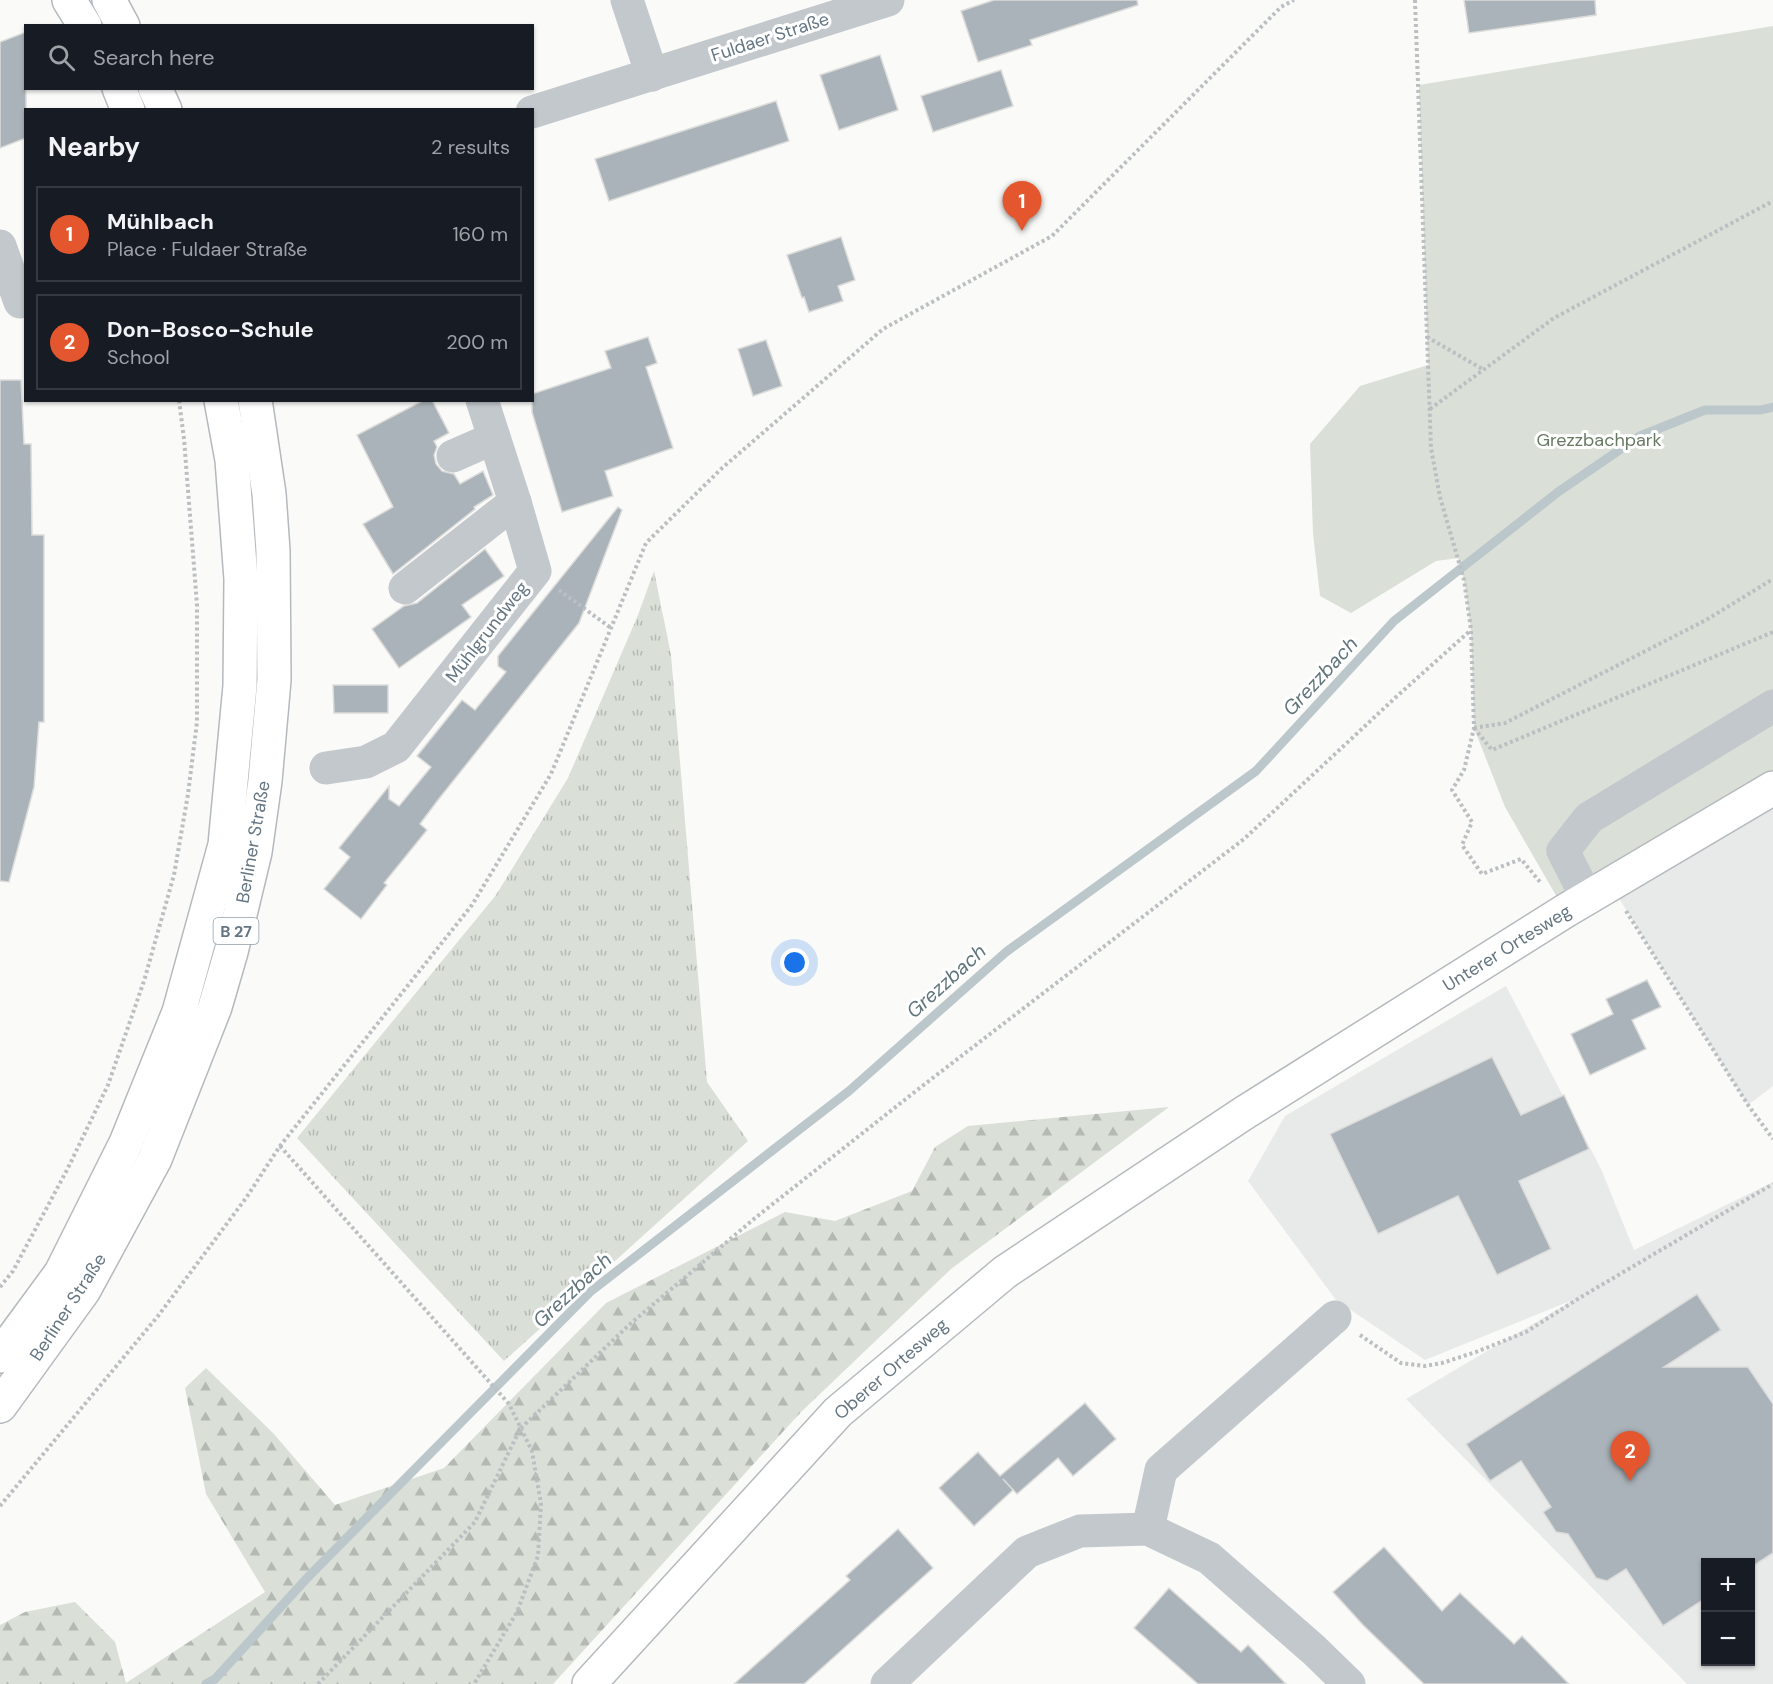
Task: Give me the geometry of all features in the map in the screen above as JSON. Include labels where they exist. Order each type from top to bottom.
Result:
[{"type":"main road","points":[[69,0],[85,24]]},
{"type":"main road","points":[[109,0],[122,24]]},
{"type":"main road","points":[[120,90],[127,108]]},
{"type":"main road","points":[[156,90],[164,108]]},
{"type":"main road","name":"Berliner Straße","points":[[0,1356],[62,1273],[126,1143],[179,1012],[225,845],[240,686],[241,579],[232,460],[221,402]]},
{"type":"main road","name":"Berliner Straße","points":[[0,1406],[84,1290],[155,1159],[215,1007],[231,952],[255,852],[265,781],[274,680],[273,551],[269,494],[255,402]]},
{"type":"main road","name":"Unterer Ortesweg","points":[[1244,1113],[1587,898],[1773,788]]},
{"type":"main road","name":"Oberer Ortesweg","points":[[589,1684],[838,1412],[1005,1272],[1244,1113]]},
{"type":"street","points":[[627,0],[652,75]]},
{"type":"street","name":"Fuldaer Straße","points":[[534,111],[888,0]]},
{"type":"street","points":[[0,246],[15,305]]},
{"type":"street","name":"Mühlgrundweg","points":[[326,768],[366,762],[396,747],[535,572],[483,402]]},
{"type":"street","points":[[453,456],[494,438]]},
{"type":"street","points":[[405,588],[515,502]]},
{"type":"street","points":[[1587,898],[1563,851],[1589,818],[1773,706]]},
{"type":"street","points":[[1148,1529],[1161,1470],[1335,1317]]},
{"type":"street","points":[[887,1684],[1027,1552],[1080,1531],[1148,1529],[1209,1558],[1314,1650],[1348,1684]]},
{"type":"path","points":[[0,1506],[158,1316],[246,1198],[280,1146],[472,905],[550,774],[646,543],[721,469],[883,329],[1052,236],[1281,7],[1294,0]]},
{"type":"path","points":[[1415,0],[1431,448],[1440,497],[1464,580],[1472,630],[1474,728],[1464,770],[1452,790],[1472,822],[1462,845],[1482,874],[1521,859],[1587,898],[1773,1139]]},
{"type":"path","points":[[1430,409],[1554,318],[1773,201]]},
{"type":"path","points":[[1427,337],[1484,370]]},
{"type":"path","points":[[0,1287],[13,1270],[68,1168],[108,1085],[144,981],[174,875],[188,795],[197,722],[197,605],[179,402]]},
{"type":"path","points":[[535,572],[574,603],[611,628]]},
{"type":"path","points":[[1474,728],[1505,723],[1706,620],[1773,579]]},
{"type":"path","points":[[318,1684],[475,1522],[520,1429],[629,1325],[755,1218],[921,1087],[1244,839],[1395,698],[1472,630]]},
{"type":"path","points":[[1474,728],[1492,750],[1773,632]]},
{"type":"path","points":[[280,1146],[509,1404],[532,1451],[541,1504],[538,1556],[518,1612],[474,1684]]},
{"type":"path","points":[[1335,1317],[1401,1362],[1425,1366],[1442,1363],[1526,1332],[1773,1184]]},
{"type":"shaded area","points":[[1773,788],[1773,1086],[1748,1105],[1610,884]]},
{"type":"shaded area","points":[[1506,986],[1601,1169],[1634,1250],[1773,1182],[1773,1684],[1687,1684],[1406,1399],[1575,1299],[1425,1360],[1336,1300],[1248,1181],[1285,1116]]},
{"type":"green space","name":"Grezzbachpark","points":[[1773,26],[1773,788],[1565,911],[1505,807],[1474,728],[1471,630],[1464,580],[1458,558],[1436,561],[1351,613],[1320,596],[1313,533],[1310,444],[1360,386],[1428,365],[1419,85]]},
{"type":"green space","points":[[654,571],[671,655],[707,1082],[748,1141],[504,1361],[297,1138],[496,895],[568,778],[638,615]]},
{"type":"green space","points":[[1169,1107],[951,1269],[801,1412],[553,1684],[0,1684],[0,1625],[25,1612],[75,1602],[115,1642],[126,1683],[265,1592],[206,1494],[185,1388],[206,1368],[273,1433],[335,1505],[444,1468],[606,1303],[785,1212],[835,1221],[912,1191],[935,1147],[968,1126]]},
{"type":"building","points":[[994,0],[1137,0],[1138,5],[1030,40],[1032,45],[978,62],[961,11]]},
{"type":"building","points":[[1464,0],[1595,0],[1596,15],[1469,33]]},
{"type":"building","points":[[24,33],[26,108],[24,108],[24,139],[0,148],[0,42]]},
{"type":"building","points":[[880,55],[898,110],[839,130],[820,75]]},
{"type":"building","points":[[1001,70],[1013,106],[933,132],[921,96]]},
{"type":"building","points":[[776,101],[789,141],[609,201],[595,159]]},
{"type":"building","points":[[841,237],[855,280],[838,286],[843,301],[809,312],[787,255]]},
{"type":"building","points":[[648,337],[657,363],[646,367],[673,448],[605,471],[613,496],[562,512],[532,412],[534,393],[611,368],[605,351]]},
{"type":"building","points":[[766,340],[782,386],[753,396],[738,349]]},
{"type":"building","points":[[0,380],[21,380],[24,444],[31,444],[32,535],[44,535],[44,722],[39,722],[34,787],[9,882],[0,881]]},
{"type":"building","points":[[420,402],[433,402],[449,433],[434,441],[437,447],[434,455],[436,464],[442,471],[454,474],[460,484],[483,471],[493,495],[474,507],[475,509],[393,574],[363,524],[393,507],[357,435]]},
{"type":"building","points":[[618,507],[622,510],[579,623],[420,824],[427,830],[384,883],[387,885],[361,919],[324,889],[350,857],[339,848],[389,786],[389,799],[399,806],[431,767],[417,756],[462,700],[475,710],[506,672],[498,666],[498,656]]},
{"type":"building","points":[[485,549],[504,576],[462,605],[471,617],[399,668],[372,629],[404,606],[417,603]]},
{"type":"building","points":[[333,685],[388,685],[388,713],[334,713]]},
{"type":"building","points":[[1647,980],[1661,1007],[1632,1020],[1646,1049],[1590,1075],[1571,1034],[1613,1014],[1606,999]]},
{"type":"building","points":[[1492,1057],[1521,1115],[1564,1095],[1589,1149],[1519,1181],[1551,1249],[1497,1275],[1458,1196],[1378,1234],[1330,1134]]},
{"type":"building","points":[[1697,1294],[1721,1330],[1664,1367],[1748,1367],[1773,1404],[1773,1553],[1755,1565],[1755,1558],[1701,1558],[1701,1601],[1663,1626],[1626,1569],[1607,1581],[1596,1578],[1568,1534],[1556,1532],[1543,1512],[1551,1507],[1521,1461],[1490,1481],[1466,1444]]},
{"type":"building","points":[[1085,1403],[1116,1439],[1073,1476],[1058,1458],[1017,1494],[1003,1479],[1013,1490],[974,1526],[939,1488],[978,1452],[1000,1476]]},
{"type":"building","points":[[898,1529],[933,1568],[804,1684],[734,1684],[850,1580],[846,1576]]},
{"type":"building","points":[[1384,1547],[1442,1611],[1460,1593],[1514,1644],[1522,1636],[1569,1684],[1424,1684],[1363,1625],[1333,1592]]},
{"type":"building","points":[[1169,1588],[1241,1652],[1248,1645],[1286,1684],[1198,1684],[1134,1628]]},
{"type":"waterway","name":"Grezzbach","points":[[206,1684],[215,1679],[309,1576],[590,1292],[849,1091],[1006,952],[1256,771],[1394,621],[1558,492],[1640,436],[1705,410],[1761,410],[1773,407]]},
{"type":"place","name":"Mühlbach","points":[[1022,231]]},
{"type":"place","name":"Don-Bosco-Schule","points":[[1630,1481]]}]
